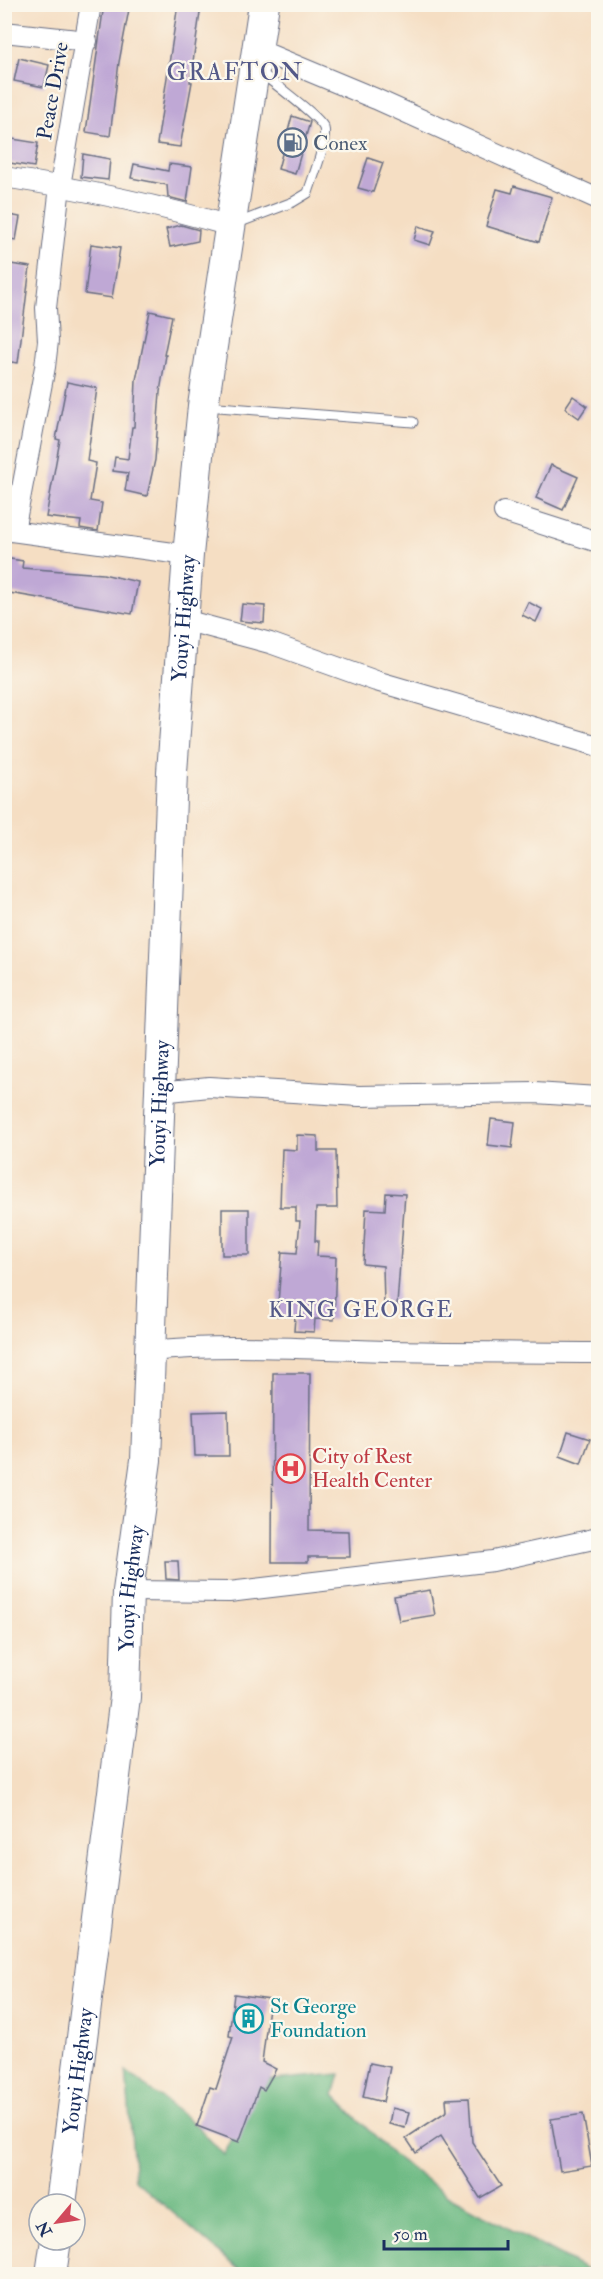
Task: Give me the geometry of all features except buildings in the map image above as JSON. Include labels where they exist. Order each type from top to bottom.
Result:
[{"type":"main road","name":"Youyi Highway","points":[[63,2192],[125,1697],[128,1591],[146,1460],[172,772],[188,555],[203,406],[264,4]]},
{"type":"main road","points":[[51,2274],[54,2252]]},
{"type":"street","name":"Peace Drive","points":[[9,531],[45,367],[48,340],[46,308],[60,186],[87,41],[91,4]]},
{"type":"street","points":[[4,32],[87,41]]},
{"type":"street","points":[[255,58],[376,99],[598,199]]},
{"type":"street","points":[[4,177],[170,208],[230,226]]},
{"type":"street","points":[[504,512],[598,542]]},
{"type":"street","points":[[9,531],[188,555]]},
{"type":"street","points":[[184,620],[270,643],[376,681],[598,746]]},
{"type":"street","points":[[160,1092],[209,1087],[359,1096],[535,1093],[598,1096]]},
{"type":"street","points":[[150,1351],[200,1346],[264,1346],[357,1350],[598,1353]]},
{"type":"street","points":[[128,1591],[229,1592],[493,1561],[598,1538]]},
{"type":"lane","points":[[230,226],[293,202],[308,193],[325,137],[324,127],[255,58]]},
{"type":"lane","points":[[203,406],[413,422]]},
{"type":"green space","points":[[126,2071],[197,2126],[224,2155],[261,2081],[340,2074],[334,2095],[393,2155],[450,2197],[594,2274],[244,2274],[135,2180]]},
{"type":"place","name":"Conex","points":[[292,143]]},
{"type":"place","name":"City of Rest Health Center","points":[[291,1468]]},
{"type":"place","name":"St George Foundation","points":[[249,2018]]},
{"type":"district","name":"GRAFTON","points":[[235,72]]},
{"type":"district","name":"KING GEORGE","points":[[361,1310]]}]
